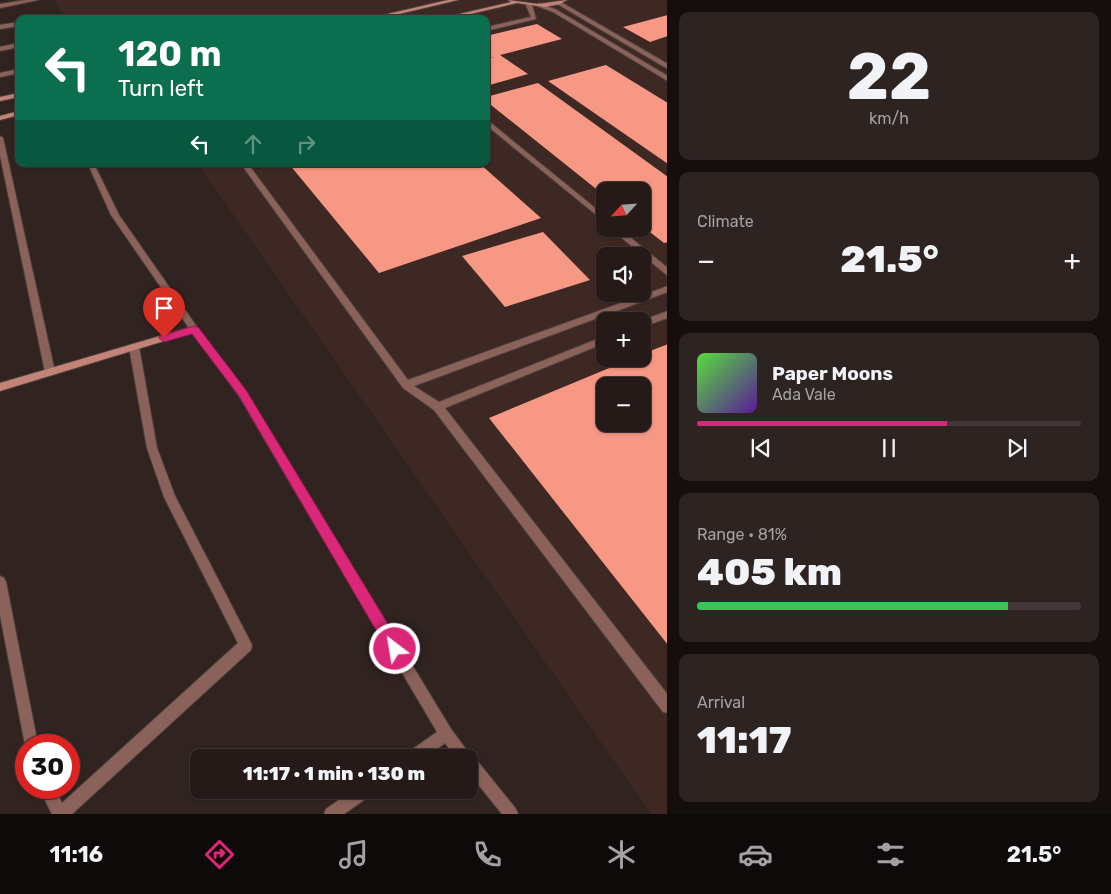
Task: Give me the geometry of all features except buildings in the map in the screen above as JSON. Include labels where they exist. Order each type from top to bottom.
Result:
[{"type":"street","points":[[0,6],[35,0]]},
{"type":"street","points":[[387,15],[455,0]]},
{"type":"street","points":[[457,15],[513,1],[539,6],[555,11],[667,79]]},
{"type":"street","points":[[539,6],[561,1],[667,67]]},
{"type":"street","points":[[490,28],[534,18],[529,5]]},
{"type":"street","points":[[0,27],[15,25]]},
{"type":"street","points":[[0,49],[15,46]]},
{"type":"street","points":[[0,74],[15,72]]},
{"type":"street","points":[[0,99],[15,96]]},
{"type":"street","points":[[0,118],[15,114]]},
{"type":"street","points":[[490,124],[596,213]]},
{"type":"street","points":[[0,138],[50,372]]},
{"type":"street","points":[[92,167],[115,215],[194,329],[242,393],[446,734],[458,749]]},
{"type":"street","points":[[246,167],[406,385],[438,407],[667,706]]},
{"type":"street","points":[[626,238],[667,272]]},
{"type":"street","points":[[406,385],[667,289]]},
{"type":"street","points":[[651,320],[667,314]]},
{"type":"street","points":[[0,387],[194,329]]},
{"type":"street","points":[[438,407],[596,343]]},
{"type":"street","points":[[52,799],[60,814],[246,645],[170,497],[152,448],[134,347]]},
{"type":"street","points":[[0,582],[29,734]]},
{"type":"street","points":[[425,749],[446,734]]},
{"type":"street","points":[[478,773],[511,814]]},
{"type":"street","points":[[331,814],[353,799]]},
{"type":"shaded area","points":[[55,0],[667,0],[667,814],[651,814],[200,167],[490,167],[490,15],[62,15]]},
{"type":"route","points":[[164,338],[194,329],[242,393],[395,649]]}]
